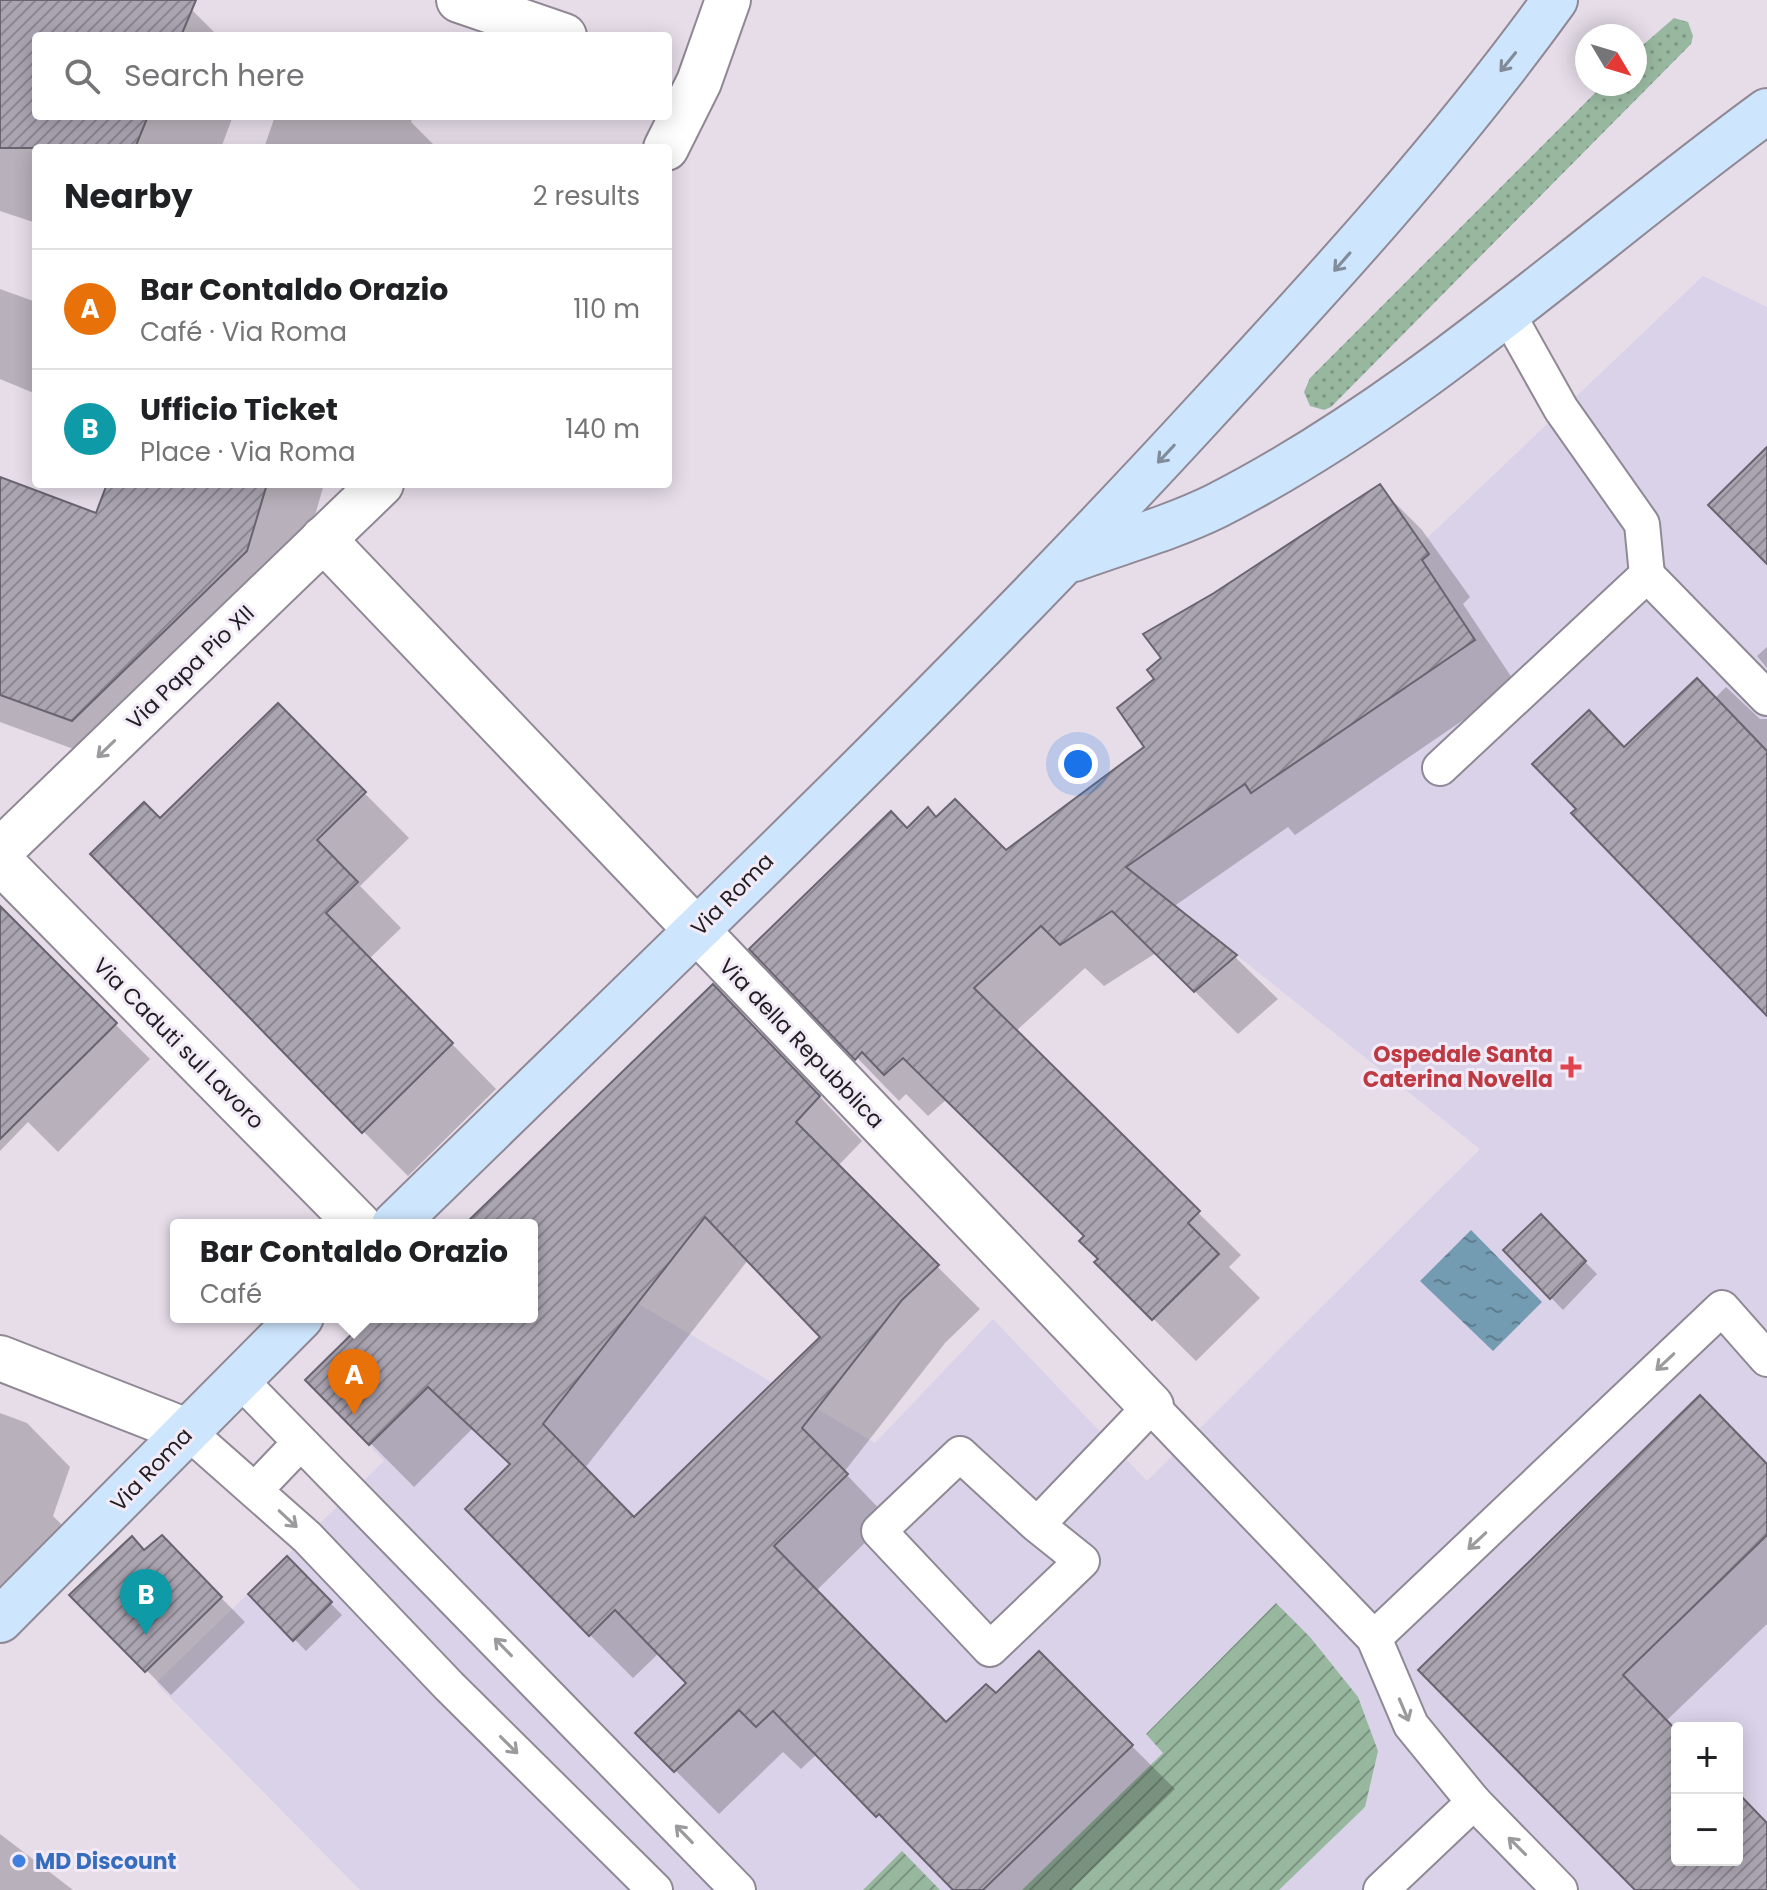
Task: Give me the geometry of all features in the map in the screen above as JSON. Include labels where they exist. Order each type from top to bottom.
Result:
[{"type":"main road","name":"Via Roma","points":[[400,1219],[1068,561],[1315,293],[1437,150],[1555,0]]},
{"type":"main road","points":[[1068,561],[1214,507],[1358,423],[1432,370],[1767,111]]},
{"type":"main road","name":"Via Roma","points":[[0,1620],[295,1323]]},
{"type":"street","points":[[459,0],[552,32]]},
{"type":"street","points":[[667,144],[683,77],[728,0]]},
{"type":"street","name":"Via Papa Pio XII","points":[[0,851],[377,488]]},
{"type":"street","name":"Via della Repubblica","points":[[323,539],[1151,1406]]},
{"type":"street","name":"Via Caduti sul Lavoro","points":[[0,861],[353,1219]]},
{"type":"street","points":[[0,1358],[187,1431]]},
{"type":"lane","points":[[1506,311],[1561,409],[1642,524],[1647,575],[1767,698]]},
{"type":"lane","points":[[1440,768],[1647,575]]},
{"type":"lane","points":[[1374,1638],[1722,1308],[1767,1359]]},
{"type":"lane","points":[[239,1379],[738,1890]]},
{"type":"lane","points":[[1037,1525],[1151,1406],[1374,1638],[1411,1725],[1474,1802],[1560,1890]]},
{"type":"lane","points":[[187,1431],[256,1489],[655,1890]]},
{"type":"lane","points":[[256,1489],[300,1443]]},
{"type":"lane","points":[[960,1454],[1037,1525],[1082,1561],[990,1649],[879,1531],[960,1454]]},
{"type":"lane","points":[[1381,1890],[1474,1802]]},
{"type":"shaded area","name":"Ospedale Santa Caterina Novella","points":[[1703,276],[1767,307],[1767,1890],[360,1890],[156,1683],[384,1461],[369,1445],[428,1387],[637,1303],[875,1443],[993,1319],[1147,1481],[1480,1149],[1126,867],[1245,784],[1252,793],[1474,640],[1422,560],[1429,553],[1422,543]]},
{"type":"green space","points":[[1674,18],[1688,22],[1693,36],[1691,44],[1647,88],[1647,42]]},
{"type":"green space","points":[[1592,96],[1639,96],[1331,407],[1324,410],[1310,406],[1304,392],[1310,378]]},
{"type":"green space","points":[[1276,1603],[1310,1637],[1358,1697],[1378,1751],[1365,1807],[1279,1890],[1022,1890],[1163,1753],[1146,1734]]},
{"type":"green space","points":[[902,1851],[940,1890],[863,1890]]},
{"type":"water","points":[[1471,1230],[1542,1302],[1493,1351],[1420,1281]]},
{"type":"building","points":[[0,0],[196,0],[183,32],[32,32],[32,120],[146,120],[137,144],[32,144],[32,148],[0,148]]},
{"type":"building","points":[[1767,447],[1767,564],[1708,505]]},
{"type":"building","points":[[0,477],[96,513],[105,488],[266,488],[247,551],[72,721],[0,695]]},
{"type":"building","points":[[1380,484],[1429,554],[1422,560],[1475,640],[1251,793],[1245,784],[1126,867],[1237,955],[1194,992],[1112,911],[1060,945],[1041,926],[974,988],[1200,1211],[1188,1223],[1219,1254],[1152,1320],[1094,1262],[1098,1259],[1079,1241],[1084,1236],[903,1058],[884,1075],[862,1052],[855,1060],[749,949],[891,811],[907,828],[928,807],[936,817],[955,799],[1006,850],[1144,747],[1117,708],[1154,679],[1147,670],[1161,658],[1143,634],[1214,593]]},
{"type":"building","points":[[1697,678],[1767,751],[1767,1016],[1571,813],[1576,809],[1532,764],[1589,710],[1624,747]]},
{"type":"building","points":[[278,703],[366,792],[317,840],[358,882],[326,913],[453,1043],[362,1133],[90,854],[144,802],[160,818]]},
{"type":"building","points":[[0,906],[117,1023],[0,1139]]},
{"type":"building","points":[[713,984],[820,1096],[796,1122],[939,1265],[902,1300],[802,1428],[848,1474],[774,1546],[946,1722],[986,1684],[996,1693],[1039,1651],[1133,1745],[983,1890],[953,1890],[879,1814],[876,1817],[773,1711],[756,1727],[739,1710],[674,1772],[635,1733],[686,1683],[615,1610],[589,1636],[465,1509],[510,1464],[428,1387],[369,1445],[305,1380],[363,1323],[538,1323],[538,1219],[470,1219]],"holes":[[[705,1217],[820,1337],[634,1517],[543,1424]]]},
{"type":"building","points":[[1541,1214],[1586,1261],[1550,1299],[1503,1250]]},
{"type":"building","points":[[1700,1395],[1767,1464],[1767,1535],[1623,1675],[1671,1725],[1671,1866],[1743,1866],[1743,1798],[1767,1823],[1767,1890],[1635,1890],[1418,1670]]},
{"type":"building","points":[[162,1535],[222,1597],[145,1672],[69,1595],[132,1536],[144,1550]]},
{"type":"building","points":[[287,1556],[332,1602],[293,1641],[248,1594]]},
{"type":"place","name":"Ospedale Santa Caterina Novella","points":[[1571,1067]]},
{"type":"place","name":"Bar Contaldo Orazio","points":[[354,1415]]},
{"type":"place","name":"Ufficio Ticket","points":[[146,1635]]},
{"type":"place","name":"MD Discount","points":[[19,1861]]}]
